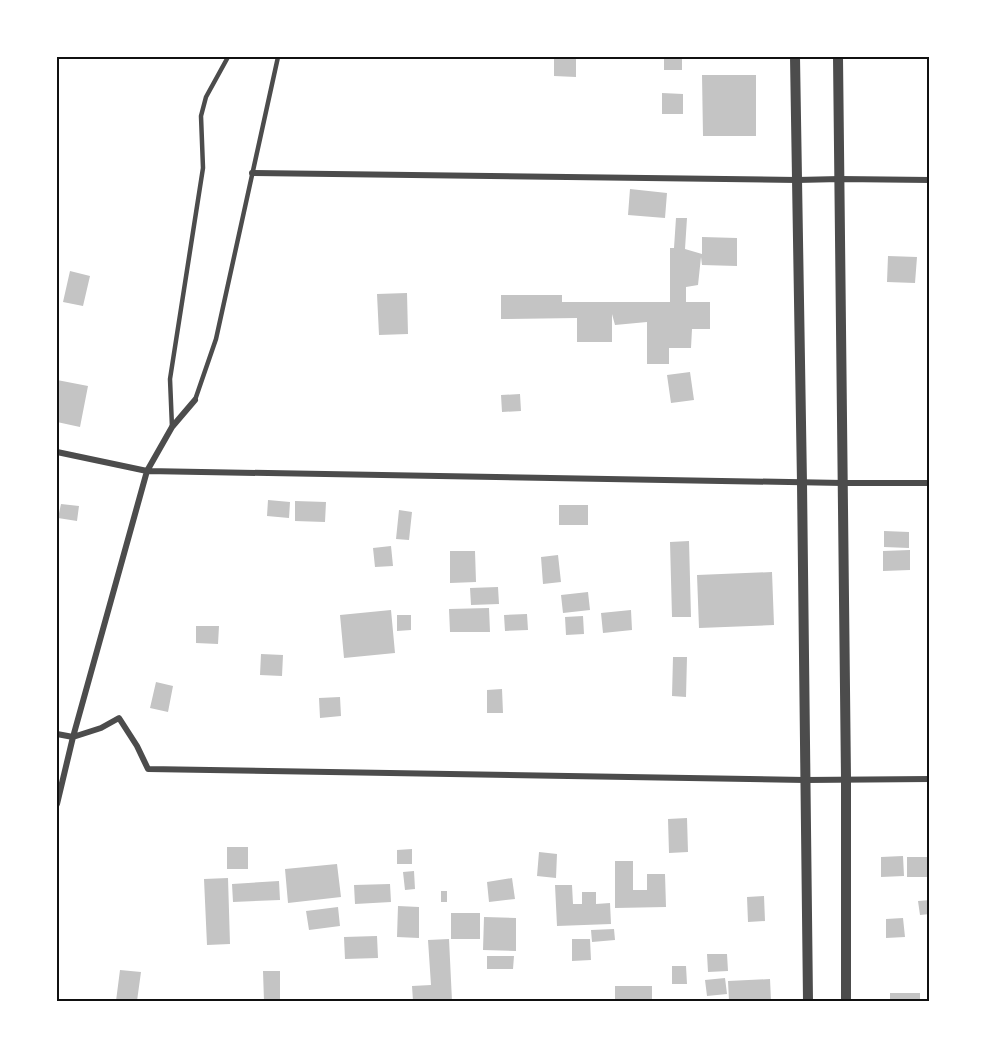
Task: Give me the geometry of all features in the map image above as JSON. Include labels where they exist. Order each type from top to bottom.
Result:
[{"type":"street","points":[[795,57],[808,1001]]},
{"type":"street","points":[[838,57],[846,779],[846,1001]]},
{"type":"street","points":[[252,173],[930,180]]},
{"type":"street","points":[[57,804],[73,737],[147,471],[172,427],[195,400]]},
{"type":"street","points":[[57,452],[147,471],[802,483],[930,483]]},
{"type":"street","points":[[57,734],[73,737],[101,728],[119,718],[137,746],[148,769],[806,780],[930,779]]},
{"type":"lane","points":[[172,427],[170,379],[203,168],[201,116],[206,97],[228,57]]},
{"type":"lane","points":[[195,400],[216,339],[278,57]]},
{"type":"building","points":[[554,57],[576,57],[576,77],[554,76]]},
{"type":"building","points":[[664,57],[682,57],[682,70],[664,70]]},
{"type":"building","points":[[702,75],[756,75],[756,136],[703,136]]},
{"type":"building","points":[[662,93],[683,94],[683,114],[662,114]]},
{"type":"building","points":[[630,189],[667,193],[665,218],[628,215]]},
{"type":"building","points":[[676,218],[687,218],[685,249],[702,254],[702,237],[737,238],[737,266],[702,265],[701,257],[698,285],[686,287],[686,302],[710,302],[710,329],[692,329],[691,348],[669,348],[669,364],[647,364],[647,322],[615,325],[612,314],[612,342],[577,342],[577,318],[501,319],[501,295],[562,295],[562,302],[670,302],[670,248],[674,248]]},
{"type":"building","points":[[888,256],[917,257],[915,283],[887,282]]},
{"type":"building","points":[[70,271],[90,276],[83,306],[63,302]]},
{"type":"building","points":[[407,293],[408,334],[379,335],[377,294]]},
{"type":"building","points":[[690,372],[694,400],[671,403],[667,375]]},
{"type":"building","points":[[57,380],[88,386],[80,427],[57,422]]},
{"type":"building","points":[[520,394],[521,411],[502,412],[501,395]]},
{"type":"building","points":[[268,500],[290,502],[289,518],[267,516]]},
{"type":"building","points":[[295,501],[326,502],[325,522],[295,521]]},
{"type":"building","points":[[61,504],[79,506],[77,521],[58,518]]},
{"type":"building","points":[[559,505],[588,505],[588,525],[559,525]]},
{"type":"building","points":[[399,510],[412,512],[409,540],[396,539]]},
{"type":"building","points":[[884,531],[909,532],[909,548],[884,547]]},
{"type":"building","points":[[689,541],[691,617],[672,617],[670,542]]},
{"type":"building","points":[[391,546],[393,566],[375,567],[373,548]]},
{"type":"building","points":[[910,550],[910,570],[883,571],[883,551]]},
{"type":"building","points":[[450,551],[475,551],[476,582],[450,583]]},
{"type":"building","points":[[558,555],[561,582],[543,584],[541,557]]},
{"type":"building","points":[[772,572],[774,625],[699,628],[697,575]]},
{"type":"building","points":[[498,587],[499,604],[471,605],[470,588]]},
{"type":"building","points":[[588,592],[590,610],[563,613],[561,595]]},
{"type":"building","points":[[489,608],[490,632],[450,632],[449,609]]},
{"type":"building","points":[[391,610],[395,653],[344,658],[340,615]]},
{"type":"building","points":[[631,610],[632,630],[603,633],[601,613]]},
{"type":"building","points":[[527,614],[528,630],[505,631],[504,615]]},
{"type":"building","points":[[397,615],[411,615],[411,630],[397,631]]},
{"type":"building","points":[[583,616],[584,634],[566,635],[565,617]]},
{"type":"building","points":[[196,626],[219,626],[218,644],[196,643]]},
{"type":"building","points":[[261,654],[283,655],[282,676],[260,675]]},
{"type":"building","points":[[673,657],[687,657],[686,697],[672,696]]},
{"type":"building","points":[[156,682],[173,686],[168,712],[150,708]]},
{"type":"building","points":[[502,689],[503,713],[487,713],[487,690]]},
{"type":"building","points":[[340,697],[341,716],[320,718],[319,698]]},
{"type":"building","points":[[687,818],[688,852],[669,853],[668,819]]},
{"type":"building","points":[[227,847],[248,847],[248,869],[227,869]]},
{"type":"building","points":[[412,849],[412,864],[397,864],[397,850]]},
{"type":"building","points":[[539,852],[557,854],[556,878],[537,876]]},
{"type":"building","points":[[903,856],[904,876],[881,877],[881,857]]},
{"type":"building","points":[[907,857],[927,857],[927,877],[907,877]]},
{"type":"building","points":[[615,861],[633,861],[633,890],[647,890],[647,874],[665,874],[666,907],[615,908]]},
{"type":"building","points":[[337,864],[341,897],[288,903],[285,869]]},
{"type":"building","points":[[414,871],[415,889],[405,890],[403,872]]},
{"type":"building","points":[[228,878],[230,944],[207,945],[204,879]]},
{"type":"building","points":[[512,878],[515,899],[489,902],[487,882]]},
{"type":"building","points":[[279,881],[280,900],[233,902],[232,884]]},
{"type":"building","points":[[390,884],[391,902],[355,904],[354,885]]},
{"type":"building","points":[[555,885],[572,885],[573,904],[582,904],[582,892],[596,892],[596,904],[610,903],[611,924],[557,926]]},
{"type":"building","points":[[441,891],[447,891],[447,902],[441,902]]},
{"type":"building","points":[[764,896],[765,921],[748,922],[747,897]]},
{"type":"building","points":[[930,900],[930,914],[920,915],[918,901]]},
{"type":"building","points":[[398,906],[419,907],[419,938],[397,937]]},
{"type":"building","points":[[338,907],[340,926],[309,930],[306,911]]},
{"type":"building","points":[[451,913],[480,913],[480,939],[451,939]]},
{"type":"building","points":[[484,917],[516,918],[516,951],[483,950]]},
{"type":"building","points":[[903,918],[905,937],[886,938],[886,919]]},
{"type":"building","points":[[614,929],[615,940],[592,942],[591,930]]},
{"type":"building","points":[[377,936],[378,958],[345,959],[344,937]]},
{"type":"building","points":[[449,939],[452,1001],[413,1001],[412,986],[431,985],[428,940]]},
{"type":"building","points":[[572,939],[590,939],[591,960],[572,961]]},
{"type":"building","points":[[707,954],[727,954],[728,971],[708,972]]},
{"type":"building","points":[[487,956],[514,956],[513,969],[487,969]]},
{"type":"building","points":[[672,966],[686,966],[687,984],[672,984]]},
{"type":"building","points":[[120,970],[141,972],[137,1001],[116,1001]]},
{"type":"building","points":[[263,971],[280,971],[280,1001],[264,1001]]},
{"type":"building","points":[[725,978],[727,994],[707,996],[705,980]]},
{"type":"building","points":[[770,979],[771,1001],[729,1001],[728,981]]},
{"type":"building","points":[[615,986],[652,986],[652,1001],[615,1001]]},
{"type":"building","points":[[890,993],[920,993],[920,1001],[890,1001]]}]
